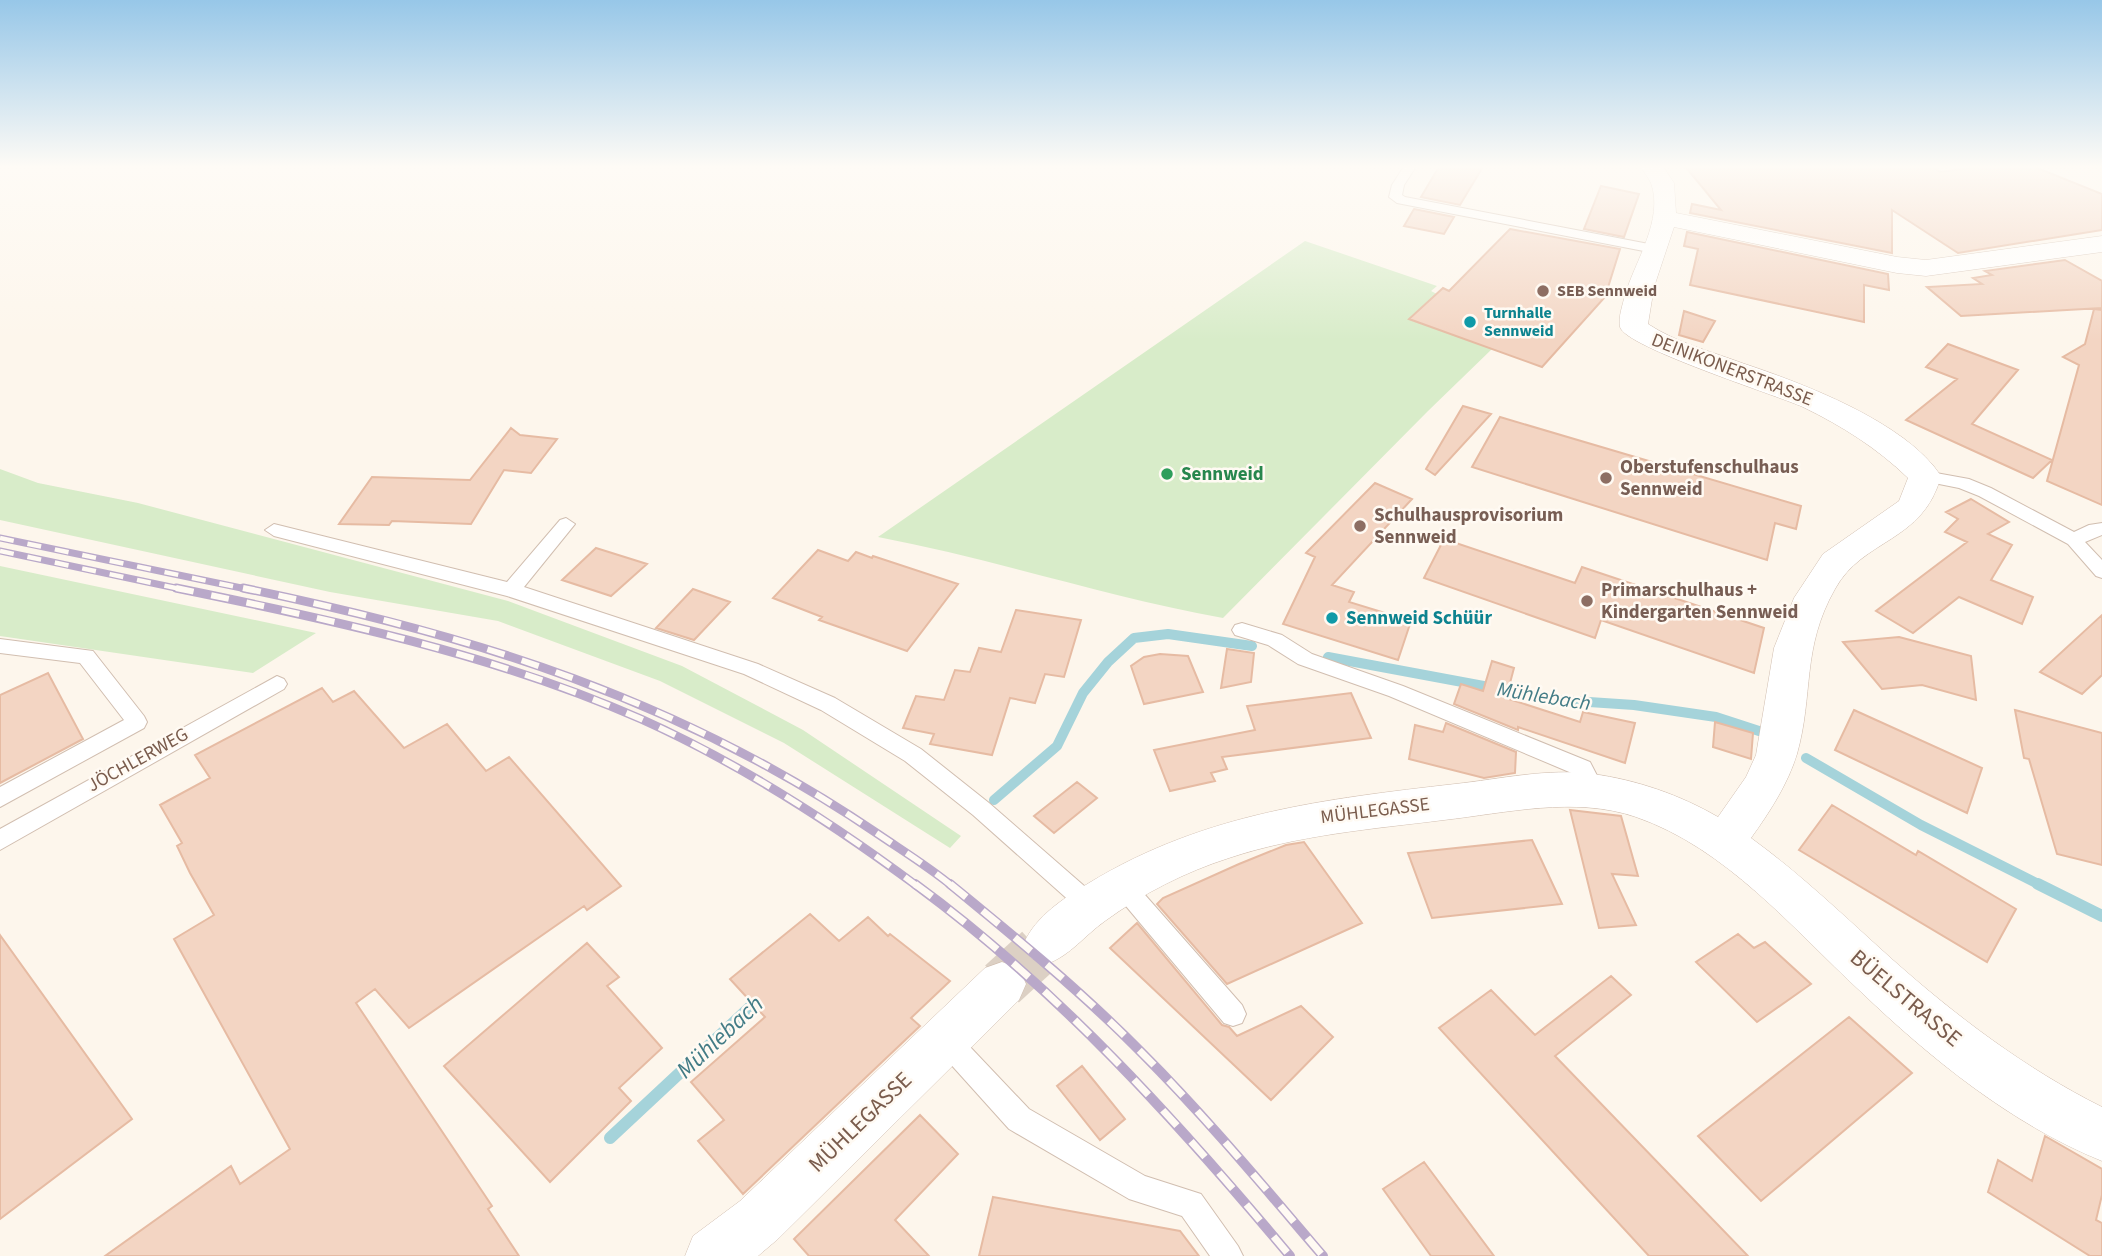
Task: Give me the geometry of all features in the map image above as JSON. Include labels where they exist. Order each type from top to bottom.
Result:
[{"type":"street","name":"DEINIKONERSTRASSE","points":[[1663,224],[1633,311],[1634,327],[1652,341],[1778,385],[1821,404],[1911,461],[1925,476]]},
{"type":"street","points":[[1693,224],[1897,265],[1926,268],[2102,244]]},
{"type":"street","points":[[1724,841],[1746,811],[1775,758],[1782,732],[1796,636],[1813,595],[1832,564],[1912,510],[1923,493],[1925,476]]},
{"type":"street","name":"MÜHLEGASSE","points":[[1047,943],[1107,895],[1145,873],[1200,849],[1271,827],[1322,817],[1517,795],[1594,791],[1641,801],[1683,818],[1724,841]]},
{"type":"street","name":"BÜELSTRASSE","points":[[1724,841],[1911,1006],[1987,1066],[2102,1135]]},
{"type":"street","name":"MÜHLEGASSE","points":[[713,1256],[759,1220],[1002,984]]},
{"type":"lane","points":[[1523,224],[1654,249]]},
{"type":"lane","points":[[1925,476],[1963,483],[1985,492],[2074,540],[2102,572]]},
{"type":"lane","points":[[511,590],[566,524]]},
{"type":"lane","points":[[2074,540],[2095,529],[2102,529]]},
{"type":"lane","points":[[274,530],[511,590],[751,669],[828,704],[913,755],[981,809],[1107,895],[1233,1014]]},
{"type":"lane","points":[[1242,630],[1275,640],[1305,659],[1396,691],[1582,768],[1594,791]]},
{"type":"lane","points":[[0,646],[86,656],[137,722],[0,798]]},
{"type":"lane","name":"JÖCHLERWEG","points":[[0,840],[277,684]]},
{"type":"lane","points":[[945,1039],[1019,1119],[1139,1189],[1191,1204],[1228,1256]]},
{"type":"green space","name":"Sennweid","points":[[1305,241],[1437,286],[1431,291],[1437,294],[1410,319],[1492,349],[1223,618],[1136,600],[965,556],[878,537]]},
{"type":"green space","points":[[0,469],[38,483],[138,503],[508,601],[682,666],[803,730],[961,836],[950,848],[784,743],[660,681],[498,621],[330,592],[0,520]]},
{"type":"green space","points":[[0,566],[316,633],[253,673],[0,636]]},
{"type":"building","points":[[1405,224],[1450,224],[1444,234],[1404,226]]},
{"type":"building","points":[[1586,224],[1629,224],[1624,237],[1584,229]]},
{"type":"building","points":[[1744,224],[1892,224],[1892,253]]},
{"type":"building","points":[[1913,224],[2102,224],[2102,230],[1958,253]]},
{"type":"building","points":[[1510,229],[1620,249],[1605,297],[1542,367],[1409,319],[1443,288],[1449,291]]},
{"type":"building","points":[[1687,232],[1888,274],[1889,290],[1864,285],[1864,322],[1690,285],[1698,249],[1684,246]]},
{"type":"building","points":[[2065,260],[2102,281],[2102,308],[1961,316],[1927,287],[1982,284],[1973,278],[1992,275],[1985,271]]},
{"type":"building","points":[[2094,309],[2102,310],[2102,505],[2047,481],[2079,365],[2063,357],[2085,344]]},
{"type":"building","points":[[1684,311],[1715,321],[1703,342],[1679,335]]},
{"type":"building","points":[[1948,344],[2018,370],[1972,424],[2052,460],[2033,478],[1906,420],[1957,379],[1926,367]]},
{"type":"building","points":[[1463,406],[1491,414],[1435,475],[1426,469]]},
{"type":"building","name":"Oberstufenschulhaus Sennweid","points":[[1500,417],[1801,506],[1796,529],[1775,523],[1767,560],[1472,467]]},
{"type":"building","points":[[511,428],[520,435],[557,439],[531,473],[504,470],[471,524],[392,521],[389,525],[339,524],[372,477],[470,480]]},
{"type":"building","points":[[1375,483],[1412,499],[1332,585],[1354,592],[1349,602],[1411,621],[1398,660],[1283,624],[1315,557],[1306,553]]},
{"type":"building","points":[[1971,499],[2009,522],[1988,534],[2012,545],[1991,580],[2033,597],[2022,624],[1959,597],[1913,633],[1876,611],[1967,542],[1945,532],[1958,519],[1946,512]]},
{"type":"building","name":"Primarschulhaus + Kindergarten Sennweid","points":[[1444,539],[1575,583],[1582,567],[1764,628],[1754,673],[1601,620],[1595,638],[1424,578]]},
{"type":"building","points":[[596,548],[647,564],[611,596],[562,580]]},
{"type":"building","points":[[818,550],[848,561],[856,552],[872,558],[873,556],[958,584],[907,651],[819,620],[822,617],[773,598]]},
{"type":"building","points":[[693,589],[730,602],[694,640],[656,628]]},
{"type":"building","points":[[1016,610],[1081,620],[1064,677],[1045,674],[1035,703],[1010,698],[992,755],[930,744],[934,734],[903,728],[916,696],[944,700],[955,670],[970,672],[979,648],[1001,652]]},
{"type":"building","points":[[2102,615],[2102,675],[2082,694],[2040,672]]},
{"type":"building","points":[[1899,637],[1971,656],[1976,700],[1922,685],[1882,689],[1843,642]]},
{"type":"building","points":[[1227,649],[1254,653],[1251,682],[1221,688]]},
{"type":"building","points":[[1160,654],[1188,656],[1203,692],[1144,704],[1131,666],[1144,657]]},
{"type":"building","points":[[1492,661],[1514,668],[1506,698],[1580,722],[1583,712],[1635,723],[1625,763],[1518,727],[1518,730],[1454,704],[1461,684],[1483,691]]},
{"type":"building","points":[[48,673],[83,739],[0,783],[0,695]]},
{"type":"building","points":[[322,688],[333,702],[354,691],[404,748],[447,724],[486,771],[509,757],[621,886],[587,910],[584,906],[409,1028],[375,989],[356,1003],[492,1206],[488,1209],[519,1256],[105,1256],[231,1166],[240,1184],[290,1149],[174,939],[214,915],[190,873],[177,846],[182,843],[160,805],[210,778],[195,755]]},
{"type":"building","points":[[1351,693],[1371,738],[1222,757],[1227,769],[1211,773],[1215,781],[1170,791],[1154,750],[1255,730],[1247,706]]},
{"type":"building","points":[[1854,710],[1982,768],[1967,813],[1835,750]]},
{"type":"building","points":[[2015,710],[2102,733],[2102,865],[2057,854],[2029,759],[2024,758]]},
{"type":"building","points":[[1715,722],[1753,733],[1751,759],[1713,747]]},
{"type":"building","points":[[1446,723],[1516,752],[1515,773],[1484,778],[1409,759],[1415,725],[1443,732]]},
{"type":"building","points":[[1077,782],[1097,798],[1054,833],[1034,816]]},
{"type":"building","points":[[1832,805],[1916,855],[1918,851],[2016,909],[1987,962],[1799,850]]},
{"type":"building","points":[[1570,810],[1621,816],[1638,876],[1612,874],[1636,925],[1599,928]]},
{"type":"building","points":[[1532,840],[1562,904],[1432,918],[1408,853]]},
{"type":"building","points":[[1304,842],[1362,923],[1227,984],[1157,904],[1163,898],[1239,864],[1286,845]]},
{"type":"building","points":[[810,914],[839,941],[868,917],[888,936],[890,934],[950,981],[911,1018],[920,1026],[743,1194],[698,1141],[724,1120],[691,1082],[765,1017],[730,979]]},
{"type":"building","points":[[1137,923],[1222,1025],[1229,1027],[1237,1036],[1301,1006],[1333,1037],[1271,1100],[1110,948]]},
{"type":"building","points":[[1738,934],[1754,948],[1765,942],[1811,984],[1757,1022],[1696,962]]},
{"type":"building","points":[[0,935],[132,1119],[0,1219]]},
{"type":"building","points":[[587,943],[619,977],[607,986],[662,1048],[619,1088],[631,1101],[550,1182],[444,1066]]},
{"type":"building","points":[[1611,976],[1631,995],[1555,1056],[1748,1256],[1649,1256],[1439,1028],[1491,990],[1535,1035]]},
{"type":"building","points":[[1849,1017],[1912,1073],[1761,1201],[1698,1136]]},
{"type":"building","points":[[1082,1066],[1125,1119],[1100,1140],[1057,1086]]},
{"type":"building","points":[[920,1115],[958,1154],[895,1220],[929,1256],[809,1256],[794,1239]]},
{"type":"building","points":[[2045,1136],[2102,1169],[2102,1195],[2096,1220],[2102,1223],[2102,1256],[2090,1256],[1988,1192],[1998,1160],[2032,1181]]},
{"type":"building","points":[[1424,1162],[1494,1256],[1431,1256],[1383,1189]]},
{"type":"building","points":[[993,1197],[1180,1231],[1199,1256],[979,1256]]},
{"type":"waterway","name":"Mühlebach","points":[[994,800],[1057,746],[1083,693],[1108,662],[1134,638],[1168,634],[1252,646]]},
{"type":"waterway","name":"Mühlebach","points":[[1328,657],[1559,700],[1634,705],[1716,717],[1759,731]]},
{"type":"waterway","name":"Mühlebach","points":[[1806,758],[1921,825],[2042,886]]},
{"type":"waterway","name":"Mühlebach","points":[[2038,884],[2042,886]]},
{"type":"waterway","name":"Mühlebach","points":[[2042,886],[2102,916]]},
{"type":"waterway","name":"Mühlebach","points":[[610,1138],[760,998]]},
{"type":"tunnel","points":[[1002,984],[1047,943]]},
{"type":"railway","points":[[0,538],[251,590]]},
{"type":"railway","points":[[0,551],[185,590]]},
{"type":"railway","points":[[176,588],[412,641],[470,657],[585,696],[677,736],[749,774],[818,817],[917,886]]},
{"type":"railway","points":[[243,588],[412,627],[493,651],[573,678],[651,710],[728,746],[804,787],[952,886]]},
{"type":"railway","points":[[915,884],[1018,967],[1067,1012],[1204,1156],[1290,1256]]},
{"type":"railway","points":[[950,884],[1024,945],[1119,1030],[1212,1127],[1323,1256]]},
{"type":"place","name":"SEB Sennweid","points":[[1543,291]]},
{"type":"place","name":"Turnhalle Sennweid","points":[[1470,322]]},
{"type":"place","name":"Sennweid","points":[[1167,474]]},
{"type":"place","name":"Oberstufenschulhaus Sennweid","points":[[1606,478]]},
{"type":"place","name":"Schulhausprovisorium Sennweid","points":[[1360,526]]},
{"type":"place","name":"Primarschulhaus + Kindergarten Sennweid","points":[[1587,601]]},
{"type":"place","name":"Sennweid Schüür","points":[[1332,618]]}]
